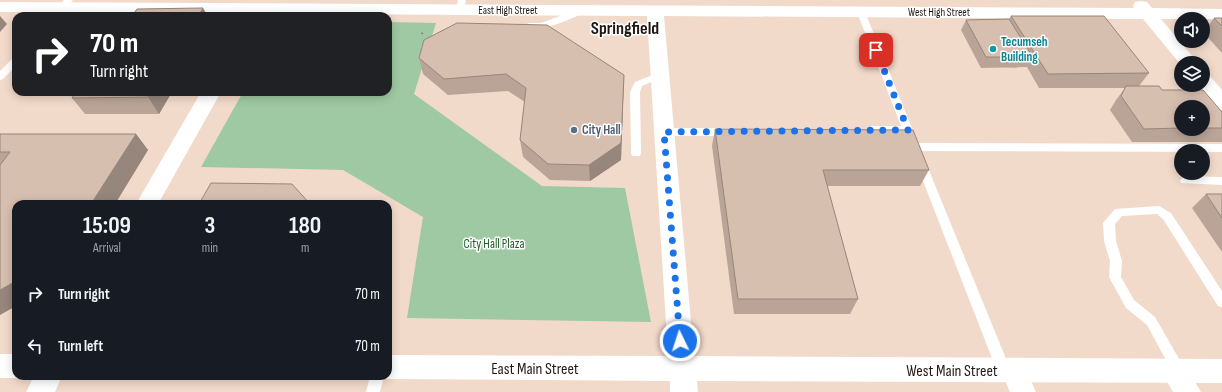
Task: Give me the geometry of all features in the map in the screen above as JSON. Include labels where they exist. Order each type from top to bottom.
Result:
[{"type":"street","points":[[676,0],[655,10],[683,381]]},
{"type":"street","name":"East High Street","points":[[0,7],[258,8],[461,5],[581,10],[621,5],[655,10]]},
{"type":"street","points":[[1142,7],[1183,56]]},
{"type":"street","name":"West High Street","points":[[655,10],[861,12],[1142,7],[1222,14]]},
{"type":"street","points":[[1210,88],[1222,103]]},
{"type":"street","points":[[149,200],[209,96]]},
{"type":"street","points":[[0,366],[12,366]]},
{"type":"street","name":"East Main Street","points":[[392,367],[683,381]]},
{"type":"street","name":"West Main Street","points":[[683,381],[1180,378],[1222,371]]},
{"type":"street","points":[[40,392],[47,380]]},
{"type":"lane","points":[[518,26],[542,26],[581,10]]},
{"type":"lane","points":[[861,12],[915,147],[1014,378]]},
{"type":"lane","points":[[0,78],[12,64]]},
{"type":"lane","points":[[636,153],[634,92],[638,84],[660,75]]},
{"type":"lane","points":[[861,130],[908,130]]},
{"type":"lane","points":[[664,132],[743,131]]},
{"type":"lane","points":[[915,147],[1222,148]]},
{"type":"lane","points":[[1186,180],[1222,181]]},
{"type":"lane","points":[[1180,378],[1151,321],[1130,304],[1115,277],[1116,261],[1110,241],[1110,223],[1119,212],[1159,210],[1168,216],[1222,302]]},
{"type":"lane","points":[[373,392],[376,380]]},
{"type":"green space","name":"City Hall Plaza","points":[[392,22],[436,23],[414,94],[542,186],[625,188],[651,322],[407,318],[423,217],[343,170],[201,167],[241,96],[392,96]]},
{"type":"building","points":[[203,8],[200,12],[135,12],[137,9]]},
{"type":"building","points":[[1011,16],[1104,16],[1149,73],[1048,74]]},
{"type":"building","points":[[1214,18],[1222,18],[1222,26]]},
{"type":"building","points":[[1009,19],[1033,57],[986,57],[966,20]]},
{"type":"building","name":"City Hall","points":[[457,23],[547,25],[624,75],[621,143],[589,165],[548,164],[520,140],[526,88],[506,74],[444,79],[419,58],[424,40]]},
{"type":"building","points":[[1126,86],[1159,86],[1162,90],[1174,90],[1174,92],[1205,92],[1222,112],[1222,128],[1210,128],[1210,100],[1174,100],[1174,128],[1144,129],[1121,96]]},
{"type":"building","points":[[73,96],[149,96],[148,97],[72,98]]},
{"type":"building","points":[[715,129],[913,130],[929,170],[823,170],[858,299],[738,299]]},
{"type":"building","points":[[0,134],[136,134],[94,200],[12,200],[12,283],[0,290],[0,165],[10,152],[0,152]]},
{"type":"building","points":[[211,183],[292,184],[306,200],[201,200]]},
{"type":"building","points":[[1206,194],[1222,194],[1222,218]]},
{"type":"place","name":"Tecumseh Building","points":[[993,49]]},
{"type":"place","name":"City Hall","points":[[574,130]]},
{"type":"district","name":"Springfield","points":[[625,28]]},
{"type":"route","points":[[680,341],[664,132],[908,130],[876,50]]}]
